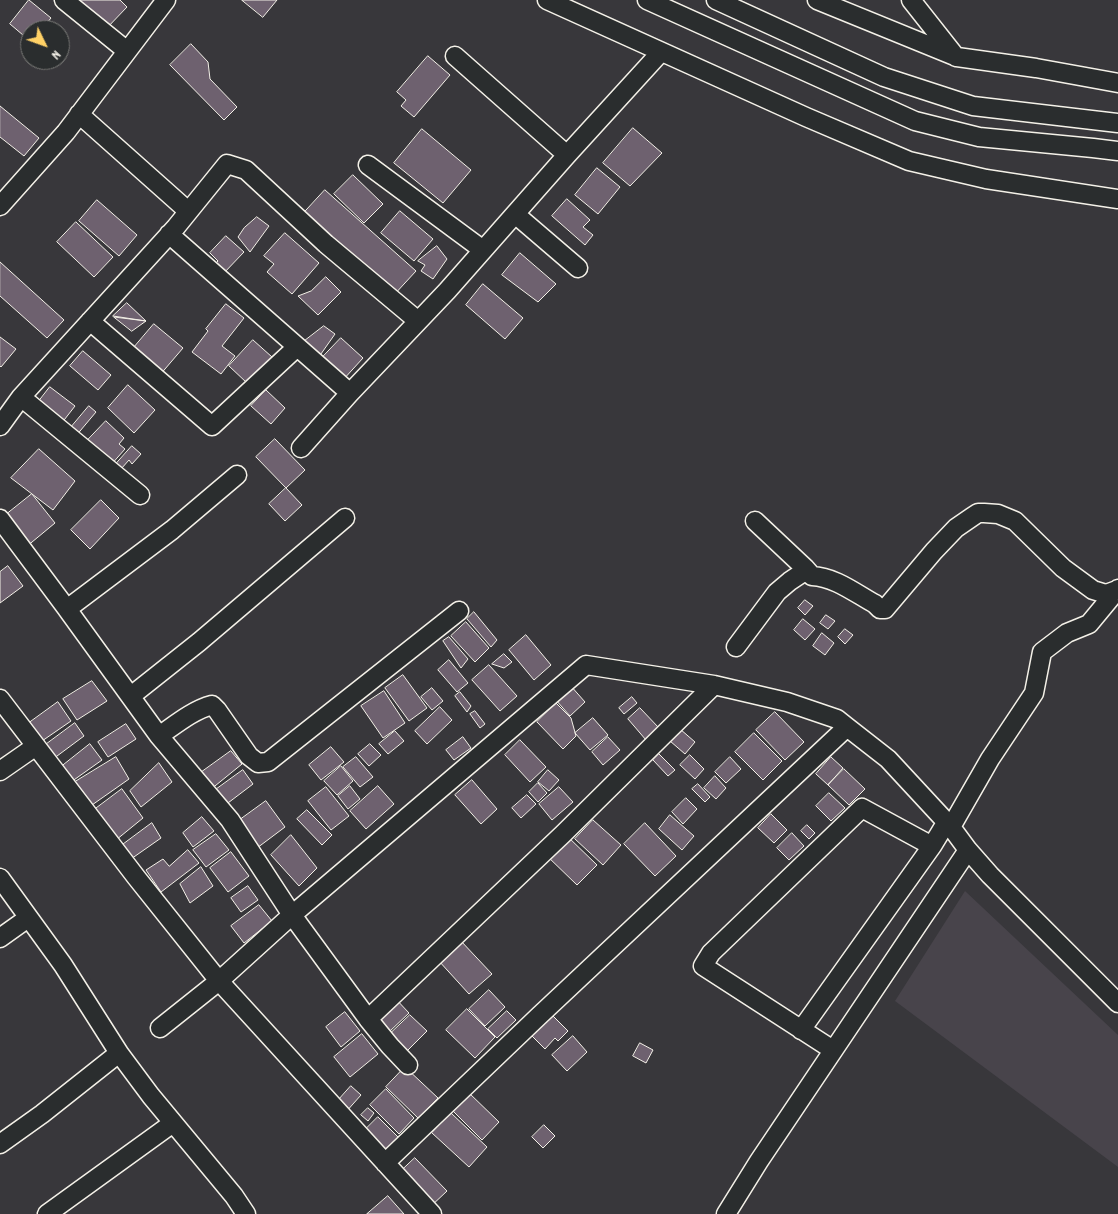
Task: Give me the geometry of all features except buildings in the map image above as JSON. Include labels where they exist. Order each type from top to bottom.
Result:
[{"type":"street","points":[[64,0],[127,51]]},
{"type":"street","points":[[0,206],[66,132],[166,0]]},
{"type":"street","points":[[547,0],[806,117],[909,161],[986,180],[1118,199]]},
{"type":"street","points":[[647,0],[915,121],[979,137],[1118,151]]},
{"type":"street","points":[[716,0],[884,77],[973,106],[1118,123]]},
{"type":"street","points":[[817,0],[957,58],[1036,68],[1118,83]]},
{"type":"street","points":[[911,0],[957,58]]},
{"type":"street","points":[[301,448],[661,52]]},
{"type":"street","points":[[454,56],[567,155]]},
{"type":"street","points":[[79,114],[188,211]]},
{"type":"street","points":[[0,426],[21,398],[169,234],[227,164],[246,170],[326,244],[418,321]]},
{"type":"street","points":[[368,165],[483,250]]},
{"type":"street","points":[[515,214],[578,268]]},
{"type":"street","points":[[169,234],[350,393]]},
{"type":"street","points":[[90,321],[212,426],[297,347]]},
{"type":"street","points":[[21,398],[140,495]]},
{"type":"street","points":[[67,609],[172,530],[237,475]]},
{"type":"street","points":[[755,521],[812,576],[830,579],[875,604],[880,609],[885,609],[956,528],[978,513],[984,512],[998,514],[1015,521],[1064,568],[1093,590],[1106,594],[1117,590]]},
{"type":"street","points":[[131,696],[199,642],[345,518]]},
{"type":"street","points":[[0,519],[160,736],[230,820],[292,915],[368,1019],[408,1064]]},
{"type":"street","points":[[736,647],[777,592],[790,580],[805,571],[805,568]]},
{"type":"street","points":[[802,1030],[948,825],[1034,693],[1042,652],[1067,633],[1089,624],[1117,590]]},
{"type":"street","points":[[160,736],[185,718],[212,705],[249,756],[258,763],[268,762],[458,611]]},
{"type":"street","points":[[160,1028],[219,981],[292,915],[586,665],[714,685],[787,702],[837,719],[888,759],[948,825],[990,876],[1118,1003]]},
{"type":"street","points":[[368,1019],[562,834],[714,685]]},
{"type":"street","points":[[0,698],[136,877],[219,981],[432,1214]]},
{"type":"street","points":[[385,1164],[540,1015],[847,727]]},
{"type":"street","points":[[0,770],[36,746]]},
{"type":"street","points":[[833,1050],[703,966],[712,953],[862,808],[932,846]]},
{"type":"street","points":[[726,1214],[758,1161],[968,850]]},
{"type":"street","points":[[0,878],[63,965],[119,1053],[151,1096],[234,1196],[246,1214]]},
{"type":"street","points":[[0,938],[28,918]]},
{"type":"street","points":[[0,1144],[42,1114],[119,1053]]},
{"type":"street","points":[[47,1214],[173,1123]]},
{"type":"shaded area","points":[[965,891],[1118,1035],[1118,1167],[895,1001]]}]
